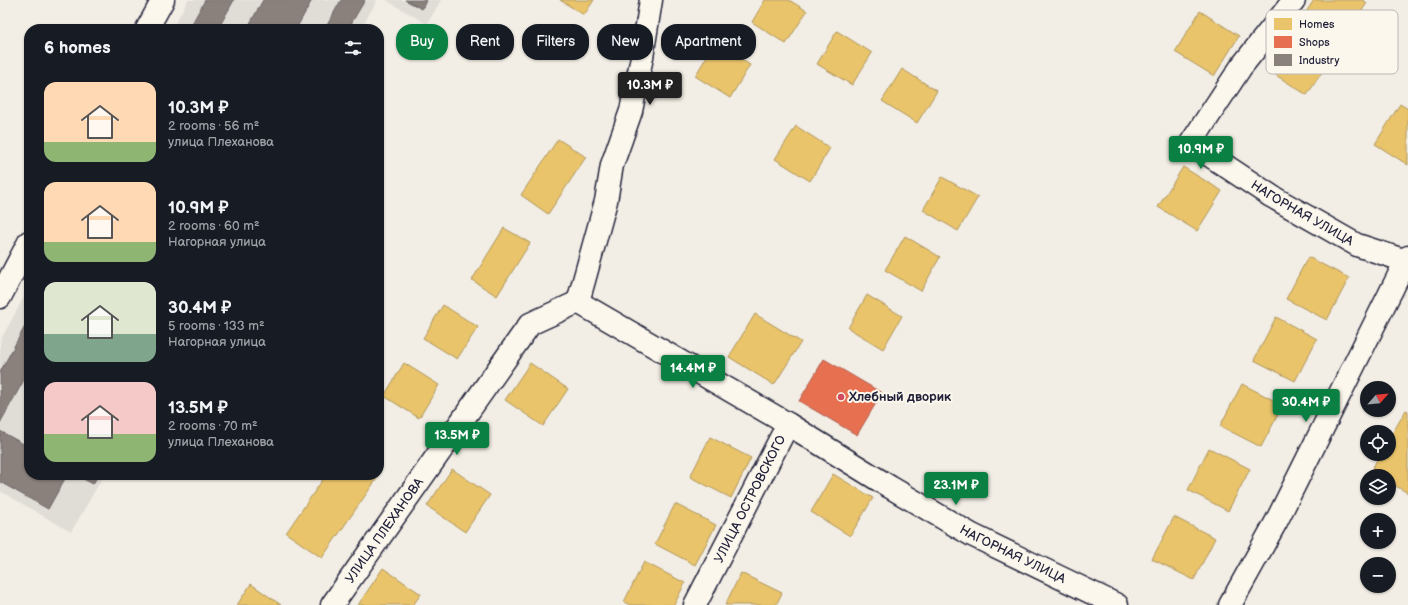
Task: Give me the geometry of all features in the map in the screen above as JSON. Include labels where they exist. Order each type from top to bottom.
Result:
[{"type":"street","points":[[150,24],[163,0]]},
{"type":"street","points":[[578,302],[606,201],[612,165],[631,112],[651,0]]},
{"type":"street","name":"НАГОРНАЯ УЛИЦА","points":[[1286,10],[1294,0]]},
{"type":"street","name":"НАГОРНАЯ УЛИЦА","points":[[1230,605],[1276,522],[1407,259],[1357,245],[1271,196],[1191,143],[1241,67],[1266,35]]},
{"type":"street","points":[[0,297],[24,251]]},
{"type":"street","name":"УЛИЦА ОСТРОВСКОГО","points":[[578,302],[788,424],[695,605]]},
{"type":"street","name":"УЛИЦА ПЛЕХАНОВА","points":[[332,605],[530,324],[578,302]]},
{"type":"street","name":"НАГОРНАЯ УЛИЦА","points":[[788,424],[890,487],[972,535],[1117,605]]},
{"type":"shaded area","points":[[188,0],[377,0],[364,24],[175,24]]},
{"type":"shaded area","points":[[386,0],[441,0],[427,24]]},
{"type":"shaded area","points":[[24,297],[24,480],[101,480],[71,532],[0,491],[0,341]]},
{"type":"building: Homes","points":[[560,0],[594,0],[584,15]]},
{"type":"building: Homes","points":[[765,0],[789,0],[807,11],[786,44],[752,22]]},
{"type":"building: Homes","points":[[1314,0],[1363,0],[1367,3],[1362,10],[1307,10]]},
{"type":"building: Homes","points":[[1200,11],[1239,36],[1214,76],[1175,52]]},
{"type":"building: Homes","points":[[837,31],[872,53],[852,85],[817,64]]},
{"type":"building: Homes","points":[[705,60],[742,60],[750,65],[730,98],[695,76]]},
{"type":"building: Homes","points":[[902,69],[937,91],[917,123],[882,101]]},
{"type":"building: Homes","points":[[1274,74],[1321,74],[1307,95]]},
{"type":"building: Homes","points":[[1400,104],[1408,109],[1408,165],[1375,144]]},
{"type":"building: Homes","points":[[796,126],[830,148],[810,181],[775,159]]},
{"type":"building: Homes","points":[[558,139],[586,157],[548,214],[521,195]]},
{"type":"building: Homes","points":[[1183,167],[1222,191],[1197,231],[1158,207]]},
{"type":"building: Homes","points":[[942,177],[978,197],[958,231],[923,210]]},
{"type":"building: Homes","points":[[504,228],[530,243],[497,296],[472,280]]},
{"type":"building: Homes","points":[[905,236],[940,257],[921,291],[885,270]]},
{"type":"building: Homes","points":[[1308,257],[1349,278],[1327,320],[1286,299]]},
{"type":"building: Homes","points":[[867,295],[902,316],[883,349],[848,328]]},
{"type":"building: Homes","points":[[443,305],[478,327],[457,359],[423,338]]},
{"type":"building: Homes","points":[[755,314],[801,342],[774,385],[729,357]]},
{"type":"building: Homes","points":[[1276,317],[1317,339],[1295,381],[1254,360]]},
{"type":"building: Homes","points":[[404,363],[439,385],[419,418],[384,396]]},
{"type":"building: Homes","points":[[530,363],[568,389],[543,426],[505,400]]},
{"type":"building: Homes","points":[[1242,384],[1283,405],[1261,447],[1220,426]]},
{"type":"building: Homes","points":[[1406,410],[1408,411],[1408,493],[1396,486],[1396,469],[1372,469],[1376,461],[1396,461],[1396,427]]},
{"type":"building: Homes","points":[[710,437],[751,458],[731,498],[690,477]]},
{"type":"building: Homes","points":[[1209,448],[1250,469],[1228,511],[1188,490]]},
{"type":"building: Homes","points":[[452,469],[490,495],[465,532],[427,506]]},
{"type":"building: Homes","points":[[833,474],[873,498],[850,536],[811,512]]},
{"type":"building: Homes","points":[[323,480],[376,480],[322,558],[286,533]]},
{"type":"building: Homes","points":[[675,504],[716,525],[695,565],[655,544]]},
{"type":"building: Homes","points":[[1174,517],[1215,538],[1194,580],[1152,559]]},
{"type":"building: Homes","points":[[644,562],[685,583],[674,605],[630,605],[624,602]]},
{"type":"building: Homes","points":[[383,568],[421,594],[413,605],[358,605]]},
{"type":"building: Homes","points":[[741,573],[782,593],[776,605],[725,605]]},
{"type":"building: Homes","points":[[251,584],[281,605],[237,605]]},
{"type":"building: Shops","name":"Хлебный дворик","points":[[824,359],[882,393],[857,435],[799,401]]},
{"type":"building: Industry","points":[[205,0],[234,0],[221,24],[192,24]]},
{"type":"building: Industry","points":[[263,0],[312,0],[299,24],[250,24]]},
{"type":"building: Industry","points":[[341,0],[365,0],[351,24],[328,24]]},
{"type":"building: Industry","points":[[405,0],[427,0],[422,9]]},
{"type":"building: Industry","points":[[24,328],[24,380],[0,423],[0,372]]},
{"type":"building: Industry","points":[[0,431],[24,444],[24,480],[64,480],[48,509],[0,482]]},
{"type":"building: Industry","points":[[85,480],[95,480],[93,484]]},
{"type":"place","name":"Хлебный дворик","points":[[841,397]]}]
